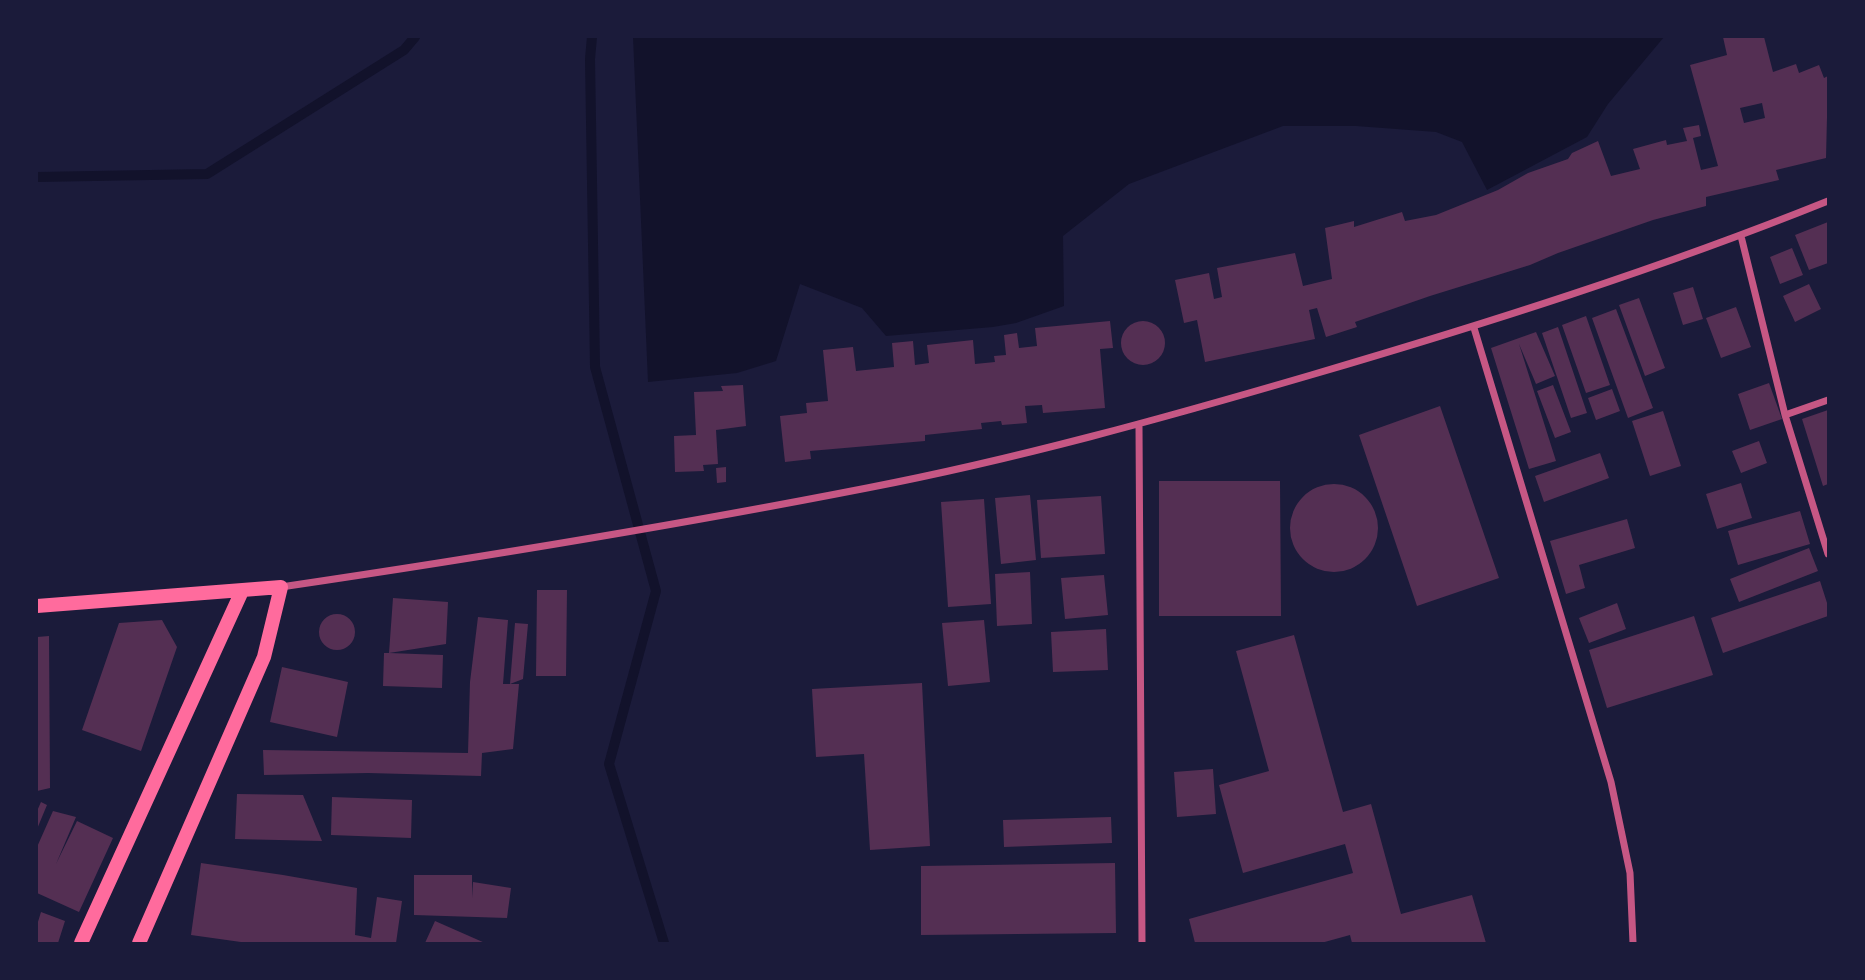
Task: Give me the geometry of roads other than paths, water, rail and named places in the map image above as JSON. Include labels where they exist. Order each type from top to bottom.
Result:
[{"type":"main road","points":[[37,606],[281,587],[264,657],[139,943]]},
{"type":"main road","points":[[81,943],[242,591]]},
{"type":"street","points":[[281,587],[531,550],[871,488],[1139,426],[1474,328],[1741,236],[1828,201]]},
{"type":"street","points":[[1741,236],[1785,415],[1828,554]]},
{"type":"street","points":[[1474,328],[1612,782],[1630,873],[1633,943]]},
{"type":"street","points":[[1785,415],[1828,400]]},
{"type":"street","points":[[1139,426],[1142,943]]},
{"type":"waterway","points":[[37,177],[207,174],[404,50],[415,37]]},
{"type":"waterway","points":[[592,37],[590,59],[595,367],[656,591],[609,764],[664,943]]}]
